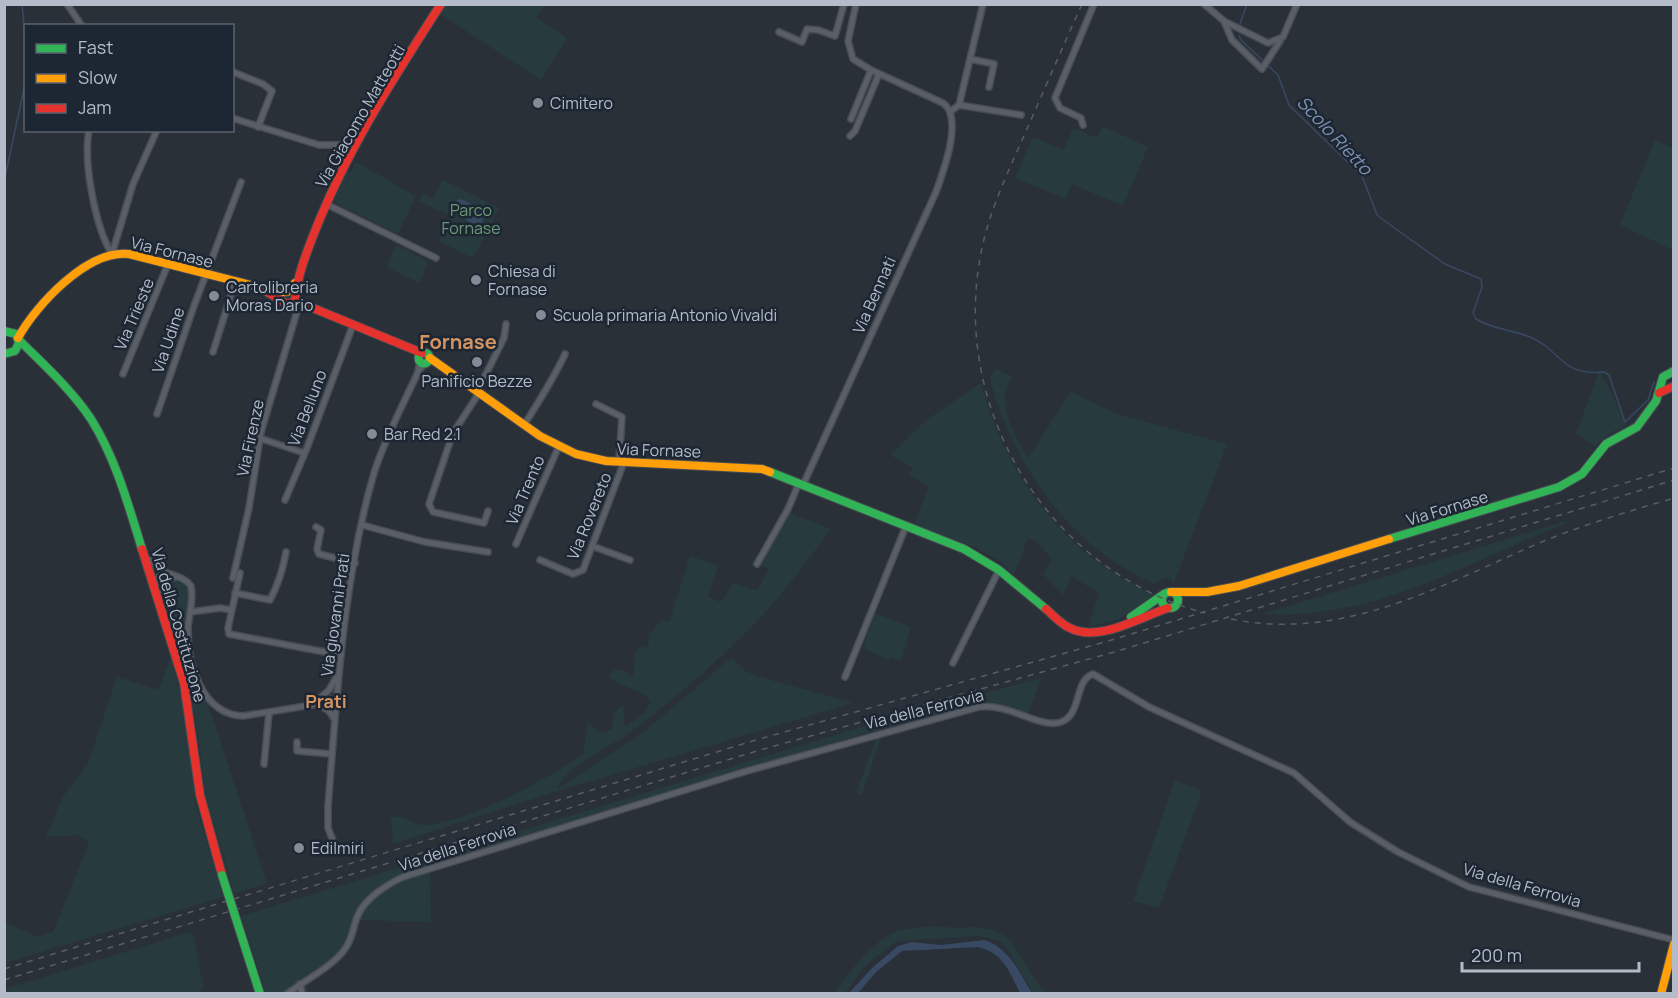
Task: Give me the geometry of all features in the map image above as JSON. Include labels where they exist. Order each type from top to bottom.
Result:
[{"type":"street","points":[[67,4],[81,24]]},
{"type":"street","name":"Via Giacomo Matteotti","points":[[293,299],[298,279],[326,204],[355,145],[441,4]]},
{"type":"street","points":[[835,36],[844,4]]},
{"type":"street","points":[[856,5],[848,40],[853,58],[879,74],[943,103],[951,111],[959,105],[983,4]]},
{"type":"street","points":[[1083,125],[1079,117],[1060,108],[1055,98],[1094,4]]},
{"type":"street","points":[[1204,4],[1224,21],[1268,43],[1283,37]]},
{"type":"street","points":[[1224,21],[1232,40],[1264,65],[1283,37],[1297,4]]},
{"type":"street","points":[[779,32],[802,42],[807,29],[848,40]]},
{"type":"street","points":[[970,59],[994,64],[989,87]]},
{"type":"street","points":[[851,119],[871,70]]},
{"type":"street","points":[[234,72],[263,84],[272,91],[258,128]]},
{"type":"street","points":[[850,136],[855,131],[879,74]]},
{"type":"street","points":[[959,105],[1021,115]]},
{"type":"street","name":"Via Bennati","points":[[801,484],[939,184],[951,139],[951,111]]},
{"type":"street","points":[[234,119],[258,128],[320,145],[355,145]]},
{"type":"street","points":[[89,132],[87,148],[91,182],[100,223],[112,254]]},
{"type":"street","points":[[112,254],[133,184],[156,132]]},
{"type":"street","name":"Via Udine","points":[[157,414],[241,182]]},
{"type":"street","points":[[326,204],[436,258]]},
{"type":"street","name":"Via Fornase","points":[[8,354],[17,349],[19,339],[27,324],[61,287],[112,254],[129,254],[293,299],[408,347],[524,425],[559,446],[586,457],[621,462],[754,468],[801,484],[971,552],[999,570],[1059,621],[1077,633],[1087,634],[1174,608],[1178,603],[1207,592]]},
{"type":"street","name":"Via Trieste","points":[[123,374],[168,264]]},
{"type":"street","points":[[213,352],[235,282]]},
{"type":"street","name":"Via Firenze","points":[[233,578],[262,439],[261,432],[293,299]]},
{"type":"street","name":"Via Fornase","points":[[7,330],[27,324]]},
{"type":"street","points":[[488,511],[484,522],[447,516],[433,512],[430,508],[448,444],[478,393],[504,338],[507,324]]},
{"type":"street","name":"Via Belluno","points":[[285,500],[353,325]]},
{"type":"street","name":"Via della Costituzione","points":[[7,330],[19,339],[35,359],[65,386],[102,437],[118,472],[156,580],[189,707],[202,806],[260,993]]},
{"type":"street","points":[[8,354],[35,359]]},
{"type":"street","points":[[524,425],[539,397],[547,392],[565,354]]},
{"type":"street","name":"Via giovanni Prati","points":[[337,851],[328,828],[332,754],[341,655],[355,563],[378,461],[424,359]]},
{"type":"street","points":[[1659,393],[1674,385],[1674,373]]},
{"type":"street","name":"Via Fornase","points":[[1119,624],[1167,593],[1207,592],[1248,584],[1565,485],[1582,474],[1605,444],[1637,427],[1659,393],[1663,377],[1674,373]]},
{"type":"street","name":"Via Rovereto","points":[[540,560],[577,574],[582,570],[592,546],[621,462],[622,417],[596,404]]},
{"type":"street","points":[[262,439],[304,453]]},
{"type":"street","name":"Via Trento","points":[[516,544],[559,446]]},
{"type":"street","points":[[757,564],[801,484]]},
{"type":"street","points":[[362,525],[425,542],[488,552]]},
{"type":"street","points":[[845,677],[906,526]]},
{"type":"street","points":[[136,527],[142,533],[151,560],[168,577]]},
{"type":"street","points":[[316,527],[321,530],[317,549],[319,554],[355,563]]},
{"type":"street","points":[[592,546],[630,560]]},
{"type":"street","points":[[235,593],[270,600],[275,584],[281,578],[286,552]]},
{"type":"street","points":[[953,663],[999,570]]},
{"type":"street","points":[[240,573],[231,610],[229,634],[235,637],[341,655]]},
{"type":"street","points":[[156,580],[177,576],[191,586],[190,652],[201,688],[210,702],[224,713],[234,716],[269,713],[337,701]]},
{"type":"street","points":[[168,577],[162,591],[170,625],[169,633]]},
{"type":"street","points":[[1168,608],[1162,602],[1167,593],[1177,596],[1178,603]]},
{"type":"street","points":[[190,612],[220,608],[231,610]]},
{"type":"street","points":[[319,703],[340,670]]},
{"type":"street","name":"Via della Ferrovia","points":[[287,993],[344,951],[352,939],[357,915],[363,907],[390,883],[403,877],[747,771],[979,707],[993,705],[1045,722],[1063,721],[1072,714],[1086,677],[1092,674],[1149,707],[1294,773],[1350,822],[1398,852],[1469,887],[1674,942]]},
{"type":"street","points":[[319,703],[336,720]]},
{"type":"street","points":[[264,764],[269,713]]},
{"type":"street","points":[[297,742],[297,751],[332,754]]},
{"type":"street","points":[[1661,993],[1674,942]]},
{"type":"street","points":[[300,984],[302,993]]},
{"type":"green space","points":[[446,5],[544,5],[537,18],[567,38],[541,80],[440,14]]},
{"type":"green space","points":[[1102,126],[1148,147],[1123,206],[1072,184],[1066,199],[1015,178],[1033,137],[1064,150],[1073,128],[1097,138]]},
{"type":"green space","points":[[1655,140],[1673,148],[1673,250],[1620,225]]},
{"type":"green space","points":[[356,162],[416,196],[398,234],[337,204],[334,199],[347,171],[351,172]]},
{"type":"green space","name":"Parco Fornase","points":[[443,180],[499,208],[473,258],[439,241],[451,216],[419,201],[423,194],[432,199]]},
{"type":"green space","points":[[396,245],[428,261],[420,283],[386,267]]},
{"type":"green space","points":[[996,369],[1012,377],[1007,387],[1005,408],[1012,429],[1028,458],[1071,392],[1117,414],[1227,444],[1173,585],[1172,580],[1166,577],[1155,584],[1125,568],[1097,549],[1072,527],[1050,502],[1031,475],[1002,415],[990,376]]},
{"type":"green space","points":[[1600,370],[1627,425],[1612,432],[1595,446],[1576,433]]},
{"type":"green space","points":[[981,383],[1006,450],[1043,509],[1066,535],[1093,558],[1122,578],[1154,595],[1118,620],[1088,627],[1099,593],[1071,576],[1063,595],[1043,574],[1052,560],[1037,541],[1028,538],[1014,575],[1001,562],[977,548],[914,524],[929,486],[909,475],[913,468],[890,455],[925,421]]},
{"type":"green space","points":[[787,512],[831,529],[778,597],[759,619],[698,678],[632,731],[578,765],[561,781],[557,789],[640,735],[732,657],[745,671],[757,676],[853,703],[551,793],[393,844],[391,817],[400,817],[426,825],[444,822],[486,808],[583,755],[588,723],[602,733],[612,729],[614,714],[623,705],[625,727],[645,712],[651,702],[647,697],[609,677],[614,670],[622,670],[633,677],[635,654],[639,646],[648,648],[649,634],[661,620],[669,622],[690,556],[718,565],[708,597],[721,602],[732,585],[737,584],[757,590],[769,569],[759,565]]},
{"type":"green space","points":[[1566,521],[1567,523],[1456,571],[1383,598],[1345,608],[1305,613],[1263,614]]},
{"type":"green space","points":[[177,580],[183,582],[189,591],[185,651],[190,671],[211,713],[267,883],[234,894],[206,797],[194,710],[164,596],[165,587]]},
{"type":"green space","points":[[875,613],[911,627],[901,661],[892,657],[890,660],[863,648]]},
{"type":"green space","points":[[171,655],[184,708],[196,805],[223,897],[5,963],[5,922],[38,937],[53,932],[89,842],[78,835],[46,837],[62,798],[88,764],[117,677],[159,690]]},
{"type":"green space","points":[[1056,674],[1041,679],[1027,717],[1003,708],[981,710],[881,738],[862,795],[856,793],[877,736],[876,730],[430,867],[431,922],[356,920],[347,944],[306,983],[309,993],[266,993],[241,916],[878,722]]},
{"type":"green space","points":[[1175,780],[1202,791],[1159,908],[1133,901]]},
{"type":"green space","points":[[922,927],[990,929],[1011,942],[1030,972],[1048,993],[1033,993],[1008,950],[1000,941],[978,936],[897,941],[867,964],[845,993],[834,993],[869,951],[893,933]]},
{"type":"green space","points":[[190,932],[194,937],[203,985],[200,993],[5,993],[5,989]]},
{"type":"water","points":[[461,199],[484,210],[482,223],[470,223],[457,211],[456,201]]},
{"type":"water","points":[[985,940],[1007,955],[1032,993],[1020,993],[1005,964],[994,954],[978,947],[902,951],[876,972],[858,993],[849,993],[872,968],[898,946],[911,942],[941,945]]},
{"type":"waterway","points":[[22,4],[24,24]]},
{"type":"waterway","name":"Scolo Rietto","points":[[1240,24],[1247,4]]},
{"type":"waterway","name":"Scolo Rietto","points":[[1239,36],[1278,75],[1289,105],[1362,176],[1377,215],[1445,264],[1481,279],[1482,287],[1473,313],[1476,319],[1541,342],[1562,361],[1578,370],[1604,372],[1609,375],[1625,422],[1648,400],[1654,382]]},
{"type":"waterway","points":[[4,182],[24,88]]},
{"type":"railway","points":[[1082,4],[1008,173],[986,232],[975,308],[980,366],[996,422],[1021,474],[1056,521],[1099,561],[1149,592],[1205,613]]},
{"type":"railway","points":[[4,969],[756,740],[1115,639],[1674,468]]},
{"type":"railway","points":[[4,980],[760,750],[1118,651],[1674,480]]},
{"type":"railway","points":[[1231,619],[1273,624],[1314,623],[1354,616],[1431,591],[1560,535],[1674,498]]},
{"type":"traffic: fast","points":[[4,331],[16,334],[19,343],[15,351],[4,354]]},
{"type":"traffic: fast","points":[[19,340],[66,387],[100,434],[114,466],[142,549]]},
{"type":"traffic: fast","points":[[424,353],[428,354],[429,358],[428,362],[424,363],[420,362],[419,358],[420,354],[424,353]]},
{"type":"traffic: fast","points":[[1389,539],[1559,487],[1582,474],[1606,444],[1637,427],[1656,401],[1663,377],[1674,371]]},
{"type":"traffic: fast","points":[[770,472],[964,549],[999,570],[1046,609]]},
{"type":"traffic: fast","points":[[1167,592],[1173,592],[1178,600],[1176,606],[1167,608],[1162,603],[1162,597],[1167,592]]},
{"type":"traffic: fast","points":[[1131,617],[1164,594]]},
{"type":"traffic: fast","points":[[222,875],[260,994]]},
{"type":"traffic: slow","points":[[18,338],[37,310],[65,282],[97,260],[113,255],[129,254],[278,292],[287,292],[295,283]]},
{"type":"traffic: slow","points":[[430,358],[540,436],[576,454],[606,461],[762,469],[770,472]]},
{"type":"traffic: slow","points":[[1171,592],[1207,592],[1239,586],[1389,539]]},
{"type":"traffic: slow","points":[[1661,994],[1674,944]]},
{"type":"traffic: jam","points":[[264,290],[287,304],[295,301],[305,257],[342,172],[389,87],[441,4]]},
{"type":"traffic: jam","points":[[292,304],[308,306],[422,353]]},
{"type":"traffic: jam","points":[[1659,393],[1674,386]]},
{"type":"traffic: jam","points":[[142,549],[184,683],[200,795],[222,875]]},
{"type":"traffic: jam","points":[[1046,609],[1068,627],[1092,632],[1118,627],[1168,608]]},
{"type":"place","name":"Cimitero","points":[[538,103]]},
{"type":"place","name":"Chiesa di Fornase","points":[[476,280]]},
{"type":"place","name":"Cartolibreria Moras Dario","points":[[214,296]]},
{"type":"place","name":"Scuola primaria Antonio Vivaldi","points":[[541,315]]},
{"type":"place","name":"Panificio Bezze","points":[[477,362]]},
{"type":"place","name":"Bar Red 2.1","points":[[372,434]]},
{"type":"place","name":"Edilmiri","points":[[299,848]]},
{"type":"district","name":"Fornase","points":[[458,341]]},
{"type":"district","name":"Prati","points":[[326,701]]}]
